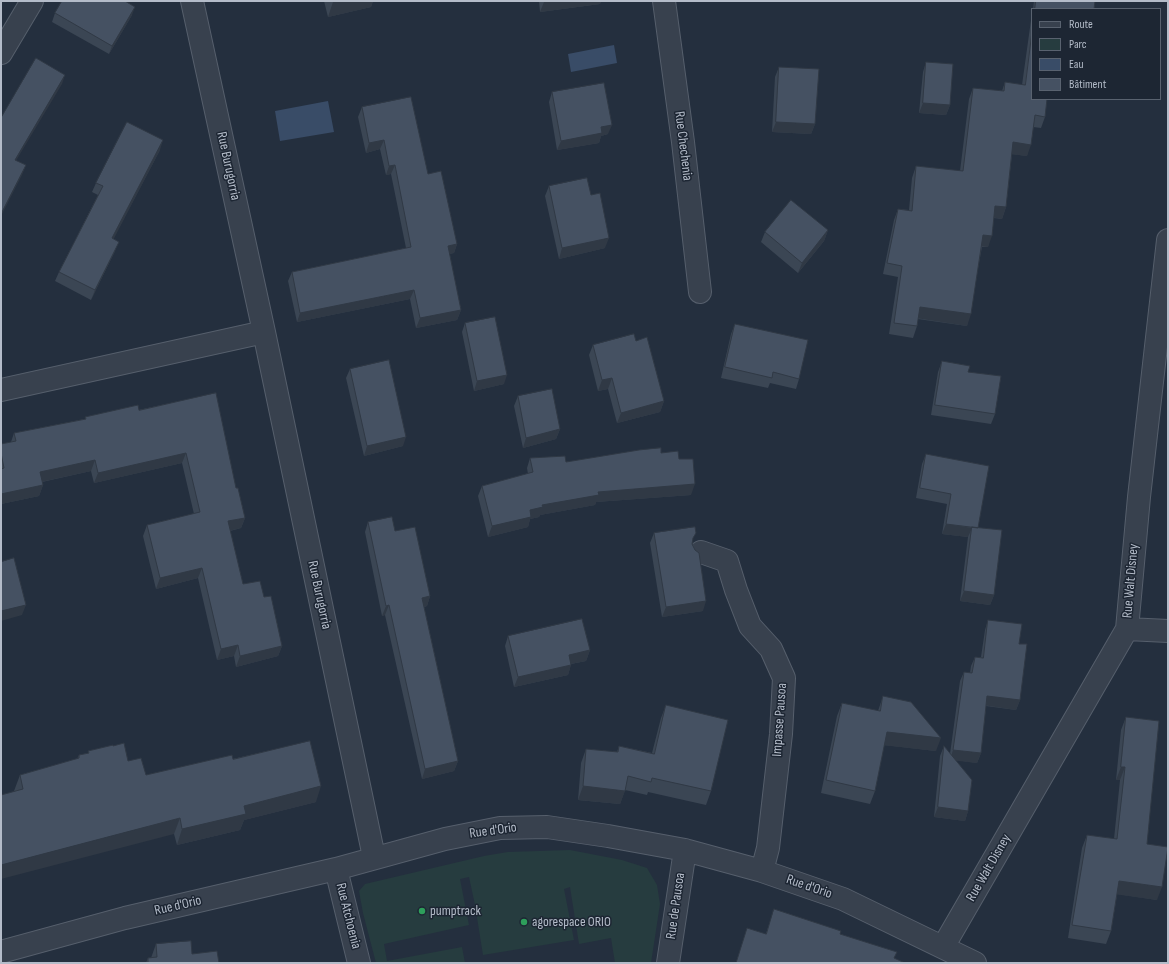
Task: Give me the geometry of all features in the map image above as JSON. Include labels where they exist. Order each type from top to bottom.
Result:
[{"type":"street","points":[[1,54],[32,1]]},
{"type":"street","name":"Rue Burugorria","points":[[192,1],[264,332],[374,857]]},
{"type":"street","name":"Rue Chechenia","points":[[664,1],[700,292]]},
{"type":"street","name":"Rue Walt Disney","points":[[943,947],[1127,629],[1139,497],[1168,240]]},
{"type":"street","points":[[1,390],[264,332]]},
{"type":"street","name":"Impasse Pausoa","points":[[701,552],[727,560],[736,590],[750,626],[771,649],[784,678],[781,734],[770,833],[762,871]]},
{"type":"street","points":[[1127,629],[1168,631]]},
{"type":"street","name":"Rue d'Orio","points":[[1,952],[124,918],[336,868],[445,839],[500,828],[547,827],[608,836],[684,850],[762,871],[843,899],[975,963]]},
{"type":"street","name":"Rue de Pausoa","points":[[668,963],[684,850]]},
{"type":"street","name":"Rue Atchoenia","points":[[336,868],[359,963]]},
{"type":"green space","points":[[570,850],[622,860],[647,868],[657,885],[660,904],[651,963],[615,963],[611,938],[579,944],[570,887],[564,889],[574,940],[483,955],[469,877],[460,879],[469,925],[384,944],[387,961],[462,947],[465,963],[376,963],[359,891],[365,884],[484,856],[508,852]]},
{"type":"water","points":[[614,45],[617,63],[571,72],[568,54]]},
{"type":"water","points":[[328,101],[334,132],[280,141],[275,111]]},
{"type":"building","points":[[62,1],[125,1],[135,7],[112,46],[55,13]]},
{"type":"building","points":[[1036,1],[1095,1],[1094,8],[1035,8]]},
{"type":"building","points":[[1031,40],[1031,100],[1047,100],[1045,117],[1035,115],[1031,145],[1013,142],[1006,207],[995,206],[992,236],[983,235],[971,314],[920,307],[917,326],[894,323],[902,266],[887,263],[898,209],[912,211],[916,166],[963,171],[973,88],[1004,91],[1005,82],[1025,85]]},
{"type":"building","points":[[36,58],[65,75],[15,160],[26,165],[1,214],[1,118]]},
{"type":"building","points":[[926,62],[953,64],[950,105],[923,103]]},
{"type":"building","points":[[779,67],[819,69],[815,124],[776,122]]},
{"type":"building","points":[[604,83],[612,125],[601,127],[602,133],[561,141],[552,92]]},
{"type":"building","points":[[411,97],[428,174],[441,171],[457,244],[448,246],[461,310],[420,318],[414,290],[300,313],[292,272],[411,247],[395,165],[389,166],[384,140],[369,143],[362,107]]},
{"type":"building","points":[[127,122],[163,140],[112,238],[119,242],[95,290],[59,272],[103,186],[96,183]]},
{"type":"building","points":[[587,178],[591,195],[600,193],[609,238],[562,248],[549,186]]},
{"type":"building","points":[[791,200],[828,230],[802,263],[765,232]]},
{"type":"building","points":[[495,317],[507,375],[477,381],[465,323]]},
{"type":"building","points":[[735,324],[808,340],[799,379],[773,372],[772,378],[725,367]]},
{"type":"building","points":[[634,334],[636,341],[647,337],[664,401],[621,413],[612,378],[602,380],[593,345]]},
{"type":"building","points":[[389,360],[406,437],[367,446],[350,369]]},
{"type":"building","points":[[942,361],[970,366],[968,372],[1001,376],[995,414],[935,405]]},
{"type":"building","points":[[552,389],[560,429],[526,438],[518,396]]},
{"type":"building","points":[[216,393],[236,488],[238,488],[245,518],[228,521],[243,584],[260,581],[264,597],[271,596],[282,646],[240,656],[238,645],[221,649],[202,568],[160,578],[147,525],[200,512],[186,453],[98,473],[95,460],[40,472],[43,485],[1,494],[1,469],[4,468],[1,444],[16,441],[14,433],[86,419],[85,417],[138,405],[139,410]]},
{"type":"building","points":[[661,448],[661,453],[678,451],[679,459],[693,459],[695,484],[598,492],[599,495],[542,505],[543,507],[530,510],[531,517],[492,526],[482,486],[533,472],[530,458],[565,456],[566,462],[639,450]]},
{"type":"building","points":[[926,454],[989,466],[978,528],[946,524],[951,494],[920,488]]},
{"type":"building","points":[[392,517],[395,531],[415,527],[430,596],[422,598],[458,761],[425,769],[389,605],[386,606],[368,522]]},
{"type":"building","points":[[695,527],[696,533],[692,544],[695,550],[699,553],[706,601],[666,607],[654,533]]},
{"type":"building","points":[[972,527],[1002,530],[994,595],[964,591]]},
{"type":"building","points":[[14,558],[26,605],[1,611],[1,562]]},
{"type":"building","points":[[582,619],[590,650],[569,655],[571,665],[518,677],[508,636]]},
{"type":"building","points":[[988,620],[1022,624],[1019,644],[1027,644],[1020,700],[987,696],[981,753],[953,750],[964,672],[972,673],[975,657],[983,658]]},
{"type":"building","points":[[883,696],[911,702],[941,738],[887,732],[875,791],[826,780],[842,703],[880,711]]},
{"type":"building","points":[[666,705],[728,720],[711,791],[652,778],[651,782],[628,776],[625,791],[583,786],[586,749],[618,752],[619,746],[654,754]]},
{"type":"building","points":[[1126,717],[1159,721],[1147,844],[1168,847],[1162,887],[1119,881],[1111,931],[1072,925],[1087,835],[1117,839],[1125,767],[1121,767]]},
{"type":"building","points":[[310,741],[321,786],[244,806],[246,814],[182,829],[180,818],[1,865],[1,795],[23,789],[20,775],[79,758],[79,755],[89,753],[88,751],[124,743],[128,761],[141,758],[146,775],[232,755],[233,759]]},
{"type":"building","points":[[944,746],[972,780],[968,811],[938,807]]},
{"type":"building","points":[[774,909],[841,931],[840,934],[897,952],[894,958],[905,963],[736,963],[747,928],[766,934]]},
{"type":"building","points":[[191,941],[192,954],[217,951],[219,963],[148,963],[148,958],[157,957],[156,944]]},
{"type":"place","name":"pumptrack","points":[[422,911]]},
{"type":"place","name":"agorespace ORIO","points":[[524,922]]}]
